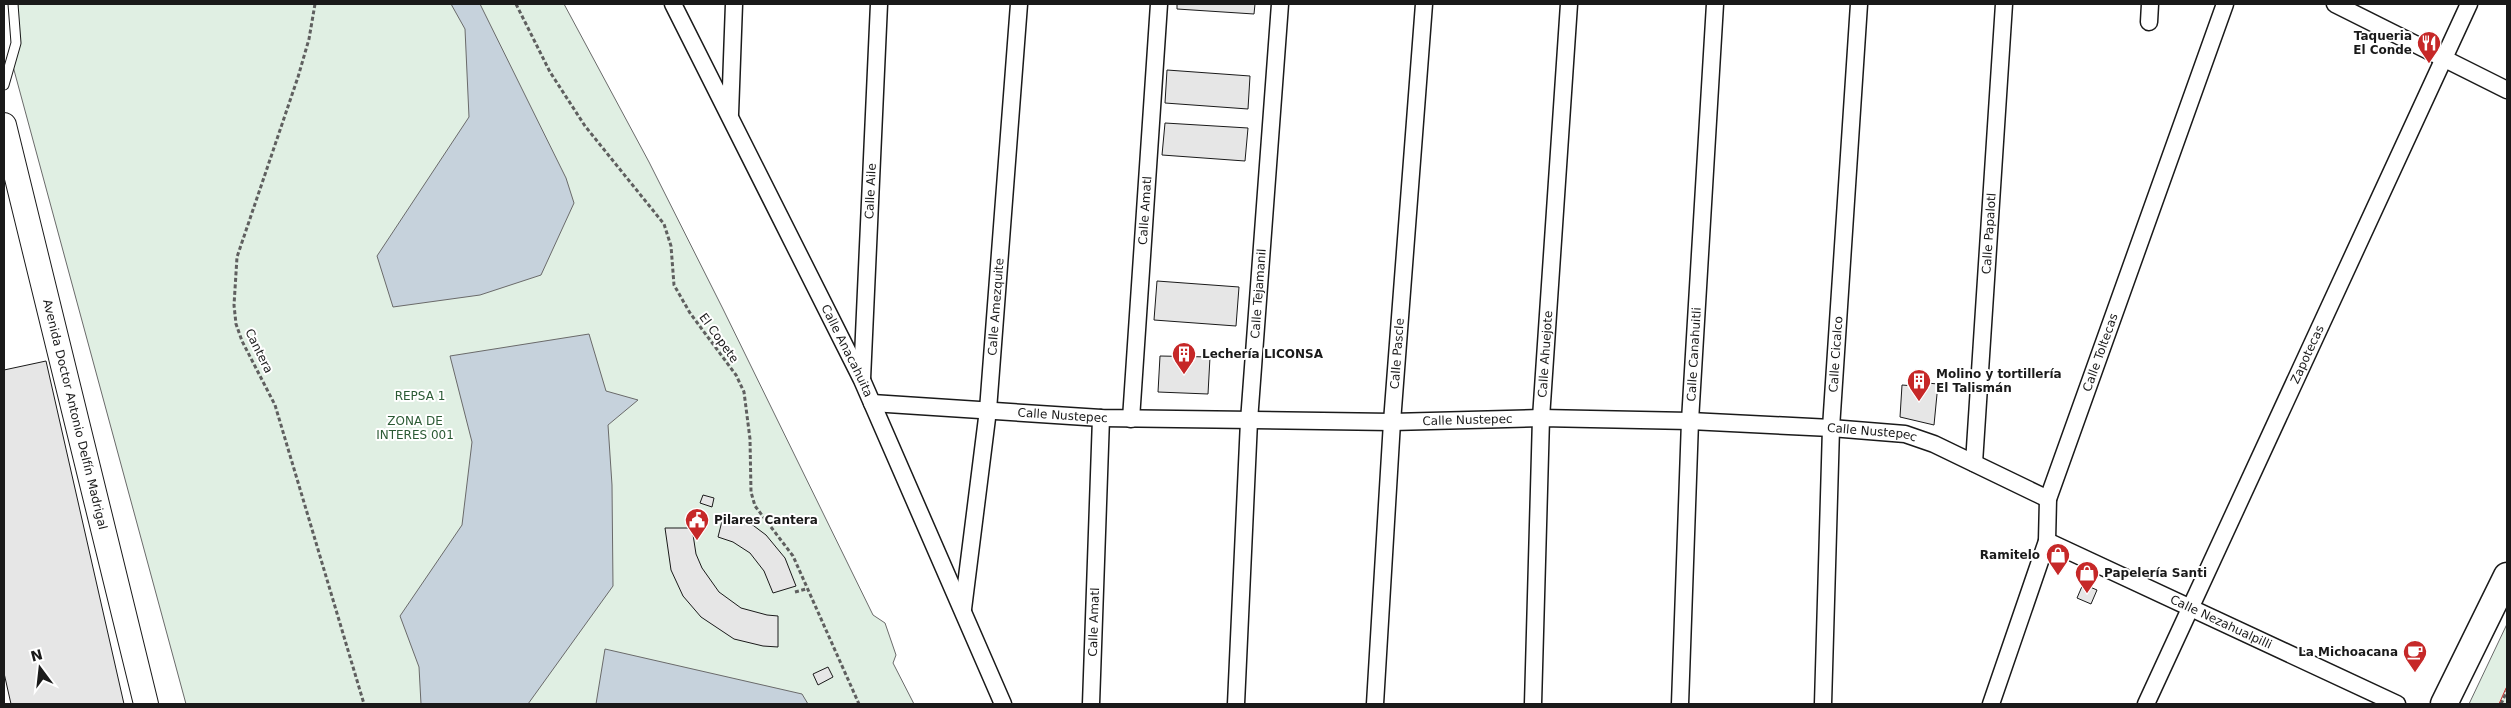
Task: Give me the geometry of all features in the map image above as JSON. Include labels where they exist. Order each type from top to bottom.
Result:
[{"type":"main road","name":"Avenida Doctor Antonio Delfín Madrigal","points":[[4,125],[146,704]]},
{"type":"main road","points":[[2444,704],[2507,576]]},
{"type":"street","name":"Calle Anacahuita","points":[[673,4],[862,380],[1003,704]]},
{"type":"street","points":[[730,116],[734,4]]},
{"type":"street","name":"Calle Aile","points":[[862,380],[879,4]]},
{"type":"street","name":"Calle Amezquite","points":[[963,609],[988,410],[1019,4]]},
{"type":"street","name":"Calle Amatl","points":[[1132,419],[1159,4]]},
{"type":"street","name":"Calle Tejamanil","points":[[1236,704],[1249,420],[1280,4]]},
{"type":"street","name":"Calle Pascle","points":[[1375,704],[1392,422],[1424,4]]},
{"type":"street","name":"Calle Ahuejote","points":[[1533,704],[1541,418],[1569,4]]},
{"type":"street","name":"Calle Canahuitli","points":[[1680,704],[1690,421],[1714,4]]},
{"type":"street","name":"Calle Cicalco","points":[[1823,704],[1831,428],[1859,4]]},
{"type":"street","name":"Calle Papalotl","points":[[1974,463],[2004,4]]},
{"type":"street","points":[[2149,22],[2150,4]]},
{"type":"street","name":"Calle Toltecas","points":[[1991,704],[2047,541],[2048,499],[2226,4]]},
{"type":"street","points":[[2335,4],[2507,90]]},
{"type":"street","name":"Zapotecas","points":[[2146,704],[2469,4]]},
{"type":"street","name":"Calle Nustepec","points":[[872,403],[1132,419],[1392,422],[1541,418],[1690,421],[1831,428],[1905,434],[1934,444],[2048,499]]},
{"type":"street","name":"Calle Amatl","points":[[1091,704],[1101,418]]},
{"type":"street","name":"Calle Nezahualpilli","points":[[2047,541],[2397,704]]},
{"type":"lane","points":[[4,85],[16,43],[13,4]]},
{"type":"path","name":"Cantera","points":[[315,4],[309,39],[298,77],[238,257],[234,305],[236,324],[242,340],[275,404],[364,704]]},
{"type":"path","name":"El Copete","points":[[516,4],[550,72],[585,126],[664,224],[671,246],[674,285],[690,313],[736,375],[744,392],[750,439],[751,492],[755,506],[793,556],[806,589],[834,646],[859,704]]},
{"type":"path","points":[[796,592],[806,589]]},
{"type":"path","points":[[2501,704],[2507,691]]},
{"type":"green space","name":"ZONA DE INTERES 001","points":[[18,4],[564,4],[649,162],[873,615],[885,623],[896,655],[893,663],[914,704],[186,704],[11,59]]},
{"type":"green space","points":[[2507,624],[2507,704],[2469,704]]},
{"type":"shaded area","points":[[451,4],[480,4],[566,178],[574,203],[541,275],[480,295],[393,307],[377,256],[469,117],[465,29]]},
{"type":"shaded area","points":[[589,334],[606,391],[638,400],[608,425],[612,485],[613,586],[528,704],[421,704],[419,667],[400,616],[462,525],[472,442],[450,356]]},
{"type":"shaded area","points":[[605,649],[802,694],[808,704],[596,704]]},
{"type":"building","points":[[1177,4],[1255,4],[1254,14],[1177,9]]},
{"type":"building","points":[[1167,70],[1250,76],[1248,109],[1165,103]]},
{"type":"building","points":[[1165,123],[1248,128],[1245,161],[1162,155]]},
{"type":"building","points":[[1157,281],[1239,287],[1236,326],[1154,320]]},
{"type":"building","name":"Lechería LICONSA","points":[[1160,356],[1210,357],[1208,394],[1158,392]]},
{"type":"building","points":[[46,361],[124,704],[11,704],[4,673],[4,370]]},
{"type":"building","name":"Molino y tortillería El Talismán","points":[[1927,383],[1938,384],[1934,425],[1900,417],[1902,385],[1927,387]]},
{"type":"building","points":[[703,495],[714,498],[712,507],[700,503]]},
{"type":"building","points":[[724,513],[750,523],[766,535],[785,558],[796,586],[773,593],[764,571],[750,553],[733,542],[718,537]]},
{"type":"building","points":[[665,528],[692,528],[696,554],[702,568],[719,592],[741,608],[778,616],[778,647],[763,646],[734,639],[701,617],[683,596],[671,570]]},
{"type":"building","name":"Papelería Santi","points":[[2083,584],[2097,590],[2091,604],[2077,598]]},
{"type":"building","points":[[828,667],[833,677],[818,685],[813,674]]},
{"type":"power","points":[[2499,704],[2507,686]]},
{"type":"place","name":"Taqueria El Conde","points":[[2429,64]]},
{"type":"place","name":"Lechería LICONSA","points":[[1184,375]]},
{"type":"place","name":"Molino y tortillería El Talismán","points":[[1919,402]]},
{"type":"place","name":"Pilares Cantera","points":[[697,541]]},
{"type":"place","name":"Ramitelo","points":[[2058,576]]},
{"type":"place","name":"Papelería Santi","points":[[2087,594]]},
{"type":"place","name":"La Michoacana","points":[[2415,673]]},
{"type":"park label","name":"REPSA 1","points":[[420,396]]}]
